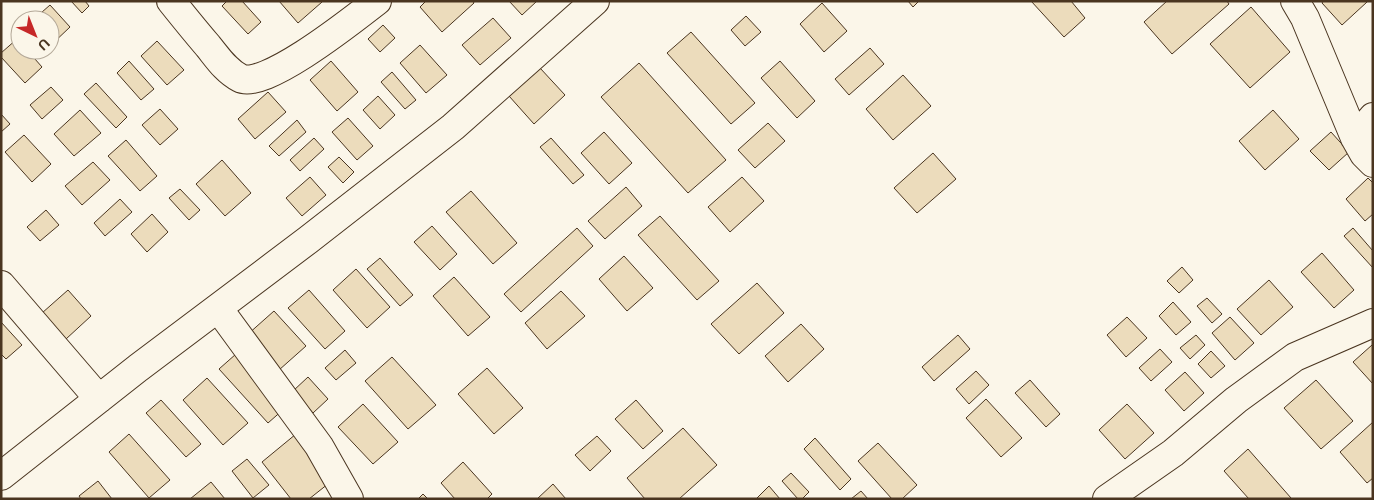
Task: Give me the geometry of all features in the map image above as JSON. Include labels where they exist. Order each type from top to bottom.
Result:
[{"type":"street","points":[[171,1],[226,69],[241,79],[248,80],[256,80],[278,70],[332,36],[377,1]]},
{"type":"street","points":[[1,476],[138,368],[454,127],[595,1]]},
{"type":"street","points":[[1295,1],[1305,18],[1355,138],[1364,154],[1373,162]]},
{"type":"street","points":[[1355,138],[1373,117]]},
{"type":"street","points":[[1,285],[99,399]]},
{"type":"street","points":[[218,308],[319,446],[349,499]]},
{"type":"street","points":[[1107,499],[1172,453],[1236,400],[1295,357],[1373,324]]},
{"type":"building","points":[[71,1],[85,1],[89,6],[82,13]]},
{"type":"building","points":[[227,1],[242,1],[261,22],[248,34],[222,6]]},
{"type":"building","points":[[279,1],[322,1],[322,2],[298,23]]},
{"type":"building","points":[[426,1],[473,1],[474,3],[442,32],[420,7]]},
{"type":"building","points":[[509,1],[537,1],[522,15]]},
{"type":"building","points":[[908,1],[919,1],[913,7]]},
{"type":"building","points":[[1031,1],[1071,1],[1085,18],[1064,37]]},
{"type":"building","points":[[1167,1],[1227,1],[1229,4],[1172,54],[1144,22]]},
{"type":"building","points":[[1323,1],[1367,2],[1342,25],[1322,3]]},
{"type":"building","points":[[822,3],[847,31],[824,52],[800,24]]},
{"type":"building","points":[[50,5],[55,10],[44,10]]},
{"type":"building","points":[[1251,7],[1290,52],[1250,88],[1210,44]]},
{"type":"building","points":[[60,16],[70,27],[60,36]]},
{"type":"building","points":[[746,16],[761,32],[745,46],[731,30]]},
{"type":"building","points":[[493,18],[511,38],[480,65],[462,45]]},
{"type":"building","points":[[383,25],[395,38],[380,52],[368,39]]},
{"type":"building","points":[[691,32],[755,103],[731,124],[667,53]]},
{"type":"building","points":[[157,41],[184,70],[167,85],[141,56]]},
{"type":"building","points":[[10,45],[10,60],[36,60],[42,67],[25,83],[1,57],[1,53]]},
{"type":"building","points":[[420,45],[447,75],[426,93],[400,63]]},
{"type":"building","points":[[870,48],[884,64],[849,95],[835,79]]},
{"type":"building","points":[[129,61],[154,89],[141,100],[117,73]]},
{"type":"building","points":[[331,61],[358,92],[337,111],[310,80]]},
{"type":"building","points":[[780,61],[815,101],[797,118],[761,78]]},
{"type":"building","points":[[639,63],[726,160],[688,193],[601,97]]},
{"type":"building","points":[[540,68],[565,95],[534,124],[509,96]]},
{"type":"building","points":[[392,72],[416,100],[405,109],[381,82]]},
{"type":"building","points":[[903,75],[931,106],[893,140],[866,109]]},
{"type":"building","points":[[96,83],[127,117],[116,128],[84,94]]},
{"type":"building","points":[[51,87],[63,100],[42,119],[30,105]]},
{"type":"building","points":[[268,92],[286,112],[255,139],[238,119]]},
{"type":"building","points":[[378,96],[395,115],[380,129],[363,110]]},
{"type":"building","points":[[160,109],[178,129],[160,145],[142,125]]},
{"type":"building","points":[[80,110],[101,133],[74,156],[54,134]]},
{"type":"building","points":[[1273,110],[1299,139],[1265,170],[1239,141]]},
{"type":"building","points":[[1,114],[10,124],[1,132]]},
{"type":"building","points":[[348,118],[373,146],[357,160],[332,132]]},
{"type":"building","points":[[297,120],[306,132],[279,156],[269,146]]},
{"type":"building","points":[[768,123],[785,141],[755,168],[738,150]]},
{"type":"building","points":[[604,132],[632,163],[609,184],[581,153]]},
{"type":"building","points":[[1331,132],[1349,152],[1329,170],[1310,151]]},
{"type":"building","points":[[24,135],[51,164],[32,182],[5,152]]},
{"type":"building","points":[[314,138],[324,149],[300,171],[290,160]]},
{"type":"building","points":[[551,138],[584,175],[573,184],[540,147]]},
{"type":"building","points":[[126,140],[157,176],[140,191],[108,156]]},
{"type":"building","points":[[933,153],[956,179],[917,213],[894,188]]},
{"type":"building","points":[[339,157],[354,172],[343,183],[328,167]]},
{"type":"building","points":[[222,160],[251,193],[225,216],[196,184]]},
{"type":"building","points":[[93,162],[110,180],[82,205],[65,186]]},
{"type":"building","points":[[310,177],[326,195],[302,216],[286,198]]},
{"type":"building","points":[[742,177],[764,201],[730,232],[708,207]]},
{"type":"building","points":[[1368,178],[1373,183],[1373,214],[1365,221],[1346,199]]},
{"type":"building","points":[[626,187],[642,206],[605,239],[588,221]]},
{"type":"building","points":[[180,189],[200,210],[189,220],[169,198]]},
{"type":"building","points":[[471,191],[517,243],[493,264],[446,212]]},
{"type":"building","points":[[120,199],[132,212],[105,236],[94,223]]},
{"type":"building","points":[[46,210],[59,225],[40,241],[27,227]]},
{"type":"building","points":[[152,214],[168,232],[147,252],[131,234]]},
{"type":"building","points":[[660,216],[719,281],[697,300],[638,235]]},
{"type":"building","points":[[432,226],[457,254],[440,270],[414,242]]},
{"type":"building","points":[[577,228],[593,246],[521,312],[504,294]]},
{"type":"building","points":[[1353,228],[1373,251],[1373,268],[1344,236]]},
{"type":"building","points":[[1322,253],[1354,290],[1334,308],[1301,272]]},
{"type":"building","points":[[624,256],[653,288],[627,311],[599,279]]},
{"type":"building","points":[[380,258],[413,295],[400,306],[367,269]]},
{"type":"building","points":[[1182,267],[1193,280],[1179,293],[1167,281]]},
{"type":"building","points":[[356,269],[390,307],[367,328],[333,290]]},
{"type":"building","points":[[454,277],[490,317],[468,336],[433,296]]},
{"type":"building","points":[[1269,280],[1293,307],[1261,335],[1237,309]]},
{"type":"building","points":[[757,283],[784,313],[739,354],[711,324]]},
{"type":"building","points":[[68,290],[91,316],[66,339],[42,313]]},
{"type":"building","points":[[309,290],[345,331],[325,349],[288,308]]},
{"type":"building","points":[[561,291],[585,316],[547,349],[525,323]]},
{"type":"building","points":[[1207,298],[1222,314],[1212,323],[1197,306]]},
{"type":"building","points":[[1173,302],[1191,322],[1176,335],[1159,316]]},
{"type":"building","points":[[274,311],[306,346],[279,370],[247,335]]},
{"type":"building","points":[[1127,317],[1147,338],[1126,357],[1107,335]]},
{"type":"building","points":[[1230,317],[1254,343],[1235,360],[1212,333]]},
{"type":"building","points":[[1,322],[22,345],[6,359],[1,354]]},
{"type":"building","points":[[801,324],[824,349],[788,382],[765,356]]},
{"type":"building","points":[[958,335],[970,349],[934,381],[922,367]]},
{"type":"building","points":[[1196,335],[1205,345],[1190,359],[1180,348]]},
{"type":"building","points":[[1373,346],[1373,384],[1353,362]]},
{"type":"building","points":[[1160,349],[1172,362],[1151,381],[1139,368]]},
{"type":"building","points":[[345,350],[356,363],[336,380],[325,368]]},
{"type":"building","points":[[1211,351],[1225,366],[1211,378],[1198,364]]},
{"type":"building","points":[[236,354],[285,408],[268,423],[219,369]]},
{"type":"building","points":[[392,357],[436,405],[408,429],[365,381]]},
{"type":"building","points":[[487,368],[523,408],[494,434],[458,394]]},
{"type":"building","points":[[976,371],[989,385],[969,404],[956,389]]},
{"type":"building","points":[[1185,372],[1204,393],[1184,411],[1165,390]]},
{"type":"building","points":[[308,377],[328,399],[313,413],[293,391]]},
{"type":"building","points":[[207,378],[248,423],[223,445],[183,400]]},
{"type":"building","points":[[1030,380],[1060,414],[1046,427],[1015,393]]},
{"type":"building","points":[[1316,380],[1353,421],[1321,449],[1284,408]]},
{"type":"building","points":[[986,399],[1022,438],[1001,457],[966,418]]},
{"type":"building","points":[[161,400],[201,444],[186,457],[146,413]]},
{"type":"building","points":[[636,400],[663,431],[643,449],[615,419]]},
{"type":"building","points":[[363,404],[398,442],[373,464],[338,427]]},
{"type":"building","points":[[1127,404],[1154,433],[1125,459],[1099,430]]},
{"type":"building","points":[[1373,422],[1373,478],[1367,483],[1340,452]]},
{"type":"building","points":[[683,428],[717,465],[679,499],[645,499],[627,478]]},
{"type":"building","points":[[129,434],[170,480],[149,498],[109,452]]},
{"type":"building","points":[[296,434],[333,480],[309,499],[291,499],[262,462]]},
{"type":"building","points":[[597,436],[611,451],[590,471],[575,455]]},
{"type":"building","points":[[815,438],[851,479],[840,490],[804,449]]},
{"type":"building","points":[[878,443],[917,485],[902,499],[892,499],[858,461]]},
{"type":"building","points":[[1248,449],[1290,499],[1249,499],[1224,471]]},
{"type":"building","points":[[247,459],[269,485],[253,498],[232,471]]},
{"type":"building","points":[[463,462],[492,494],[487,499],[455,499],[441,483]]},
{"type":"building","points":[[791,473],[809,492],[802,499],[798,499],[782,481]]},
{"type":"building","points":[[98,481],[112,499],[81,499],[79,496]]},
{"type":"building","points":[[211,482],[225,499],[190,499]]},
{"type":"building","points":[[553,484],[566,499],[537,499]]},
{"type":"building","points":[[769,486],[780,499],[756,499]]},
{"type":"building","points":[[861,491],[868,499],[851,499]]},
{"type":"building","points":[[423,494],[428,499],[418,499]]}]
